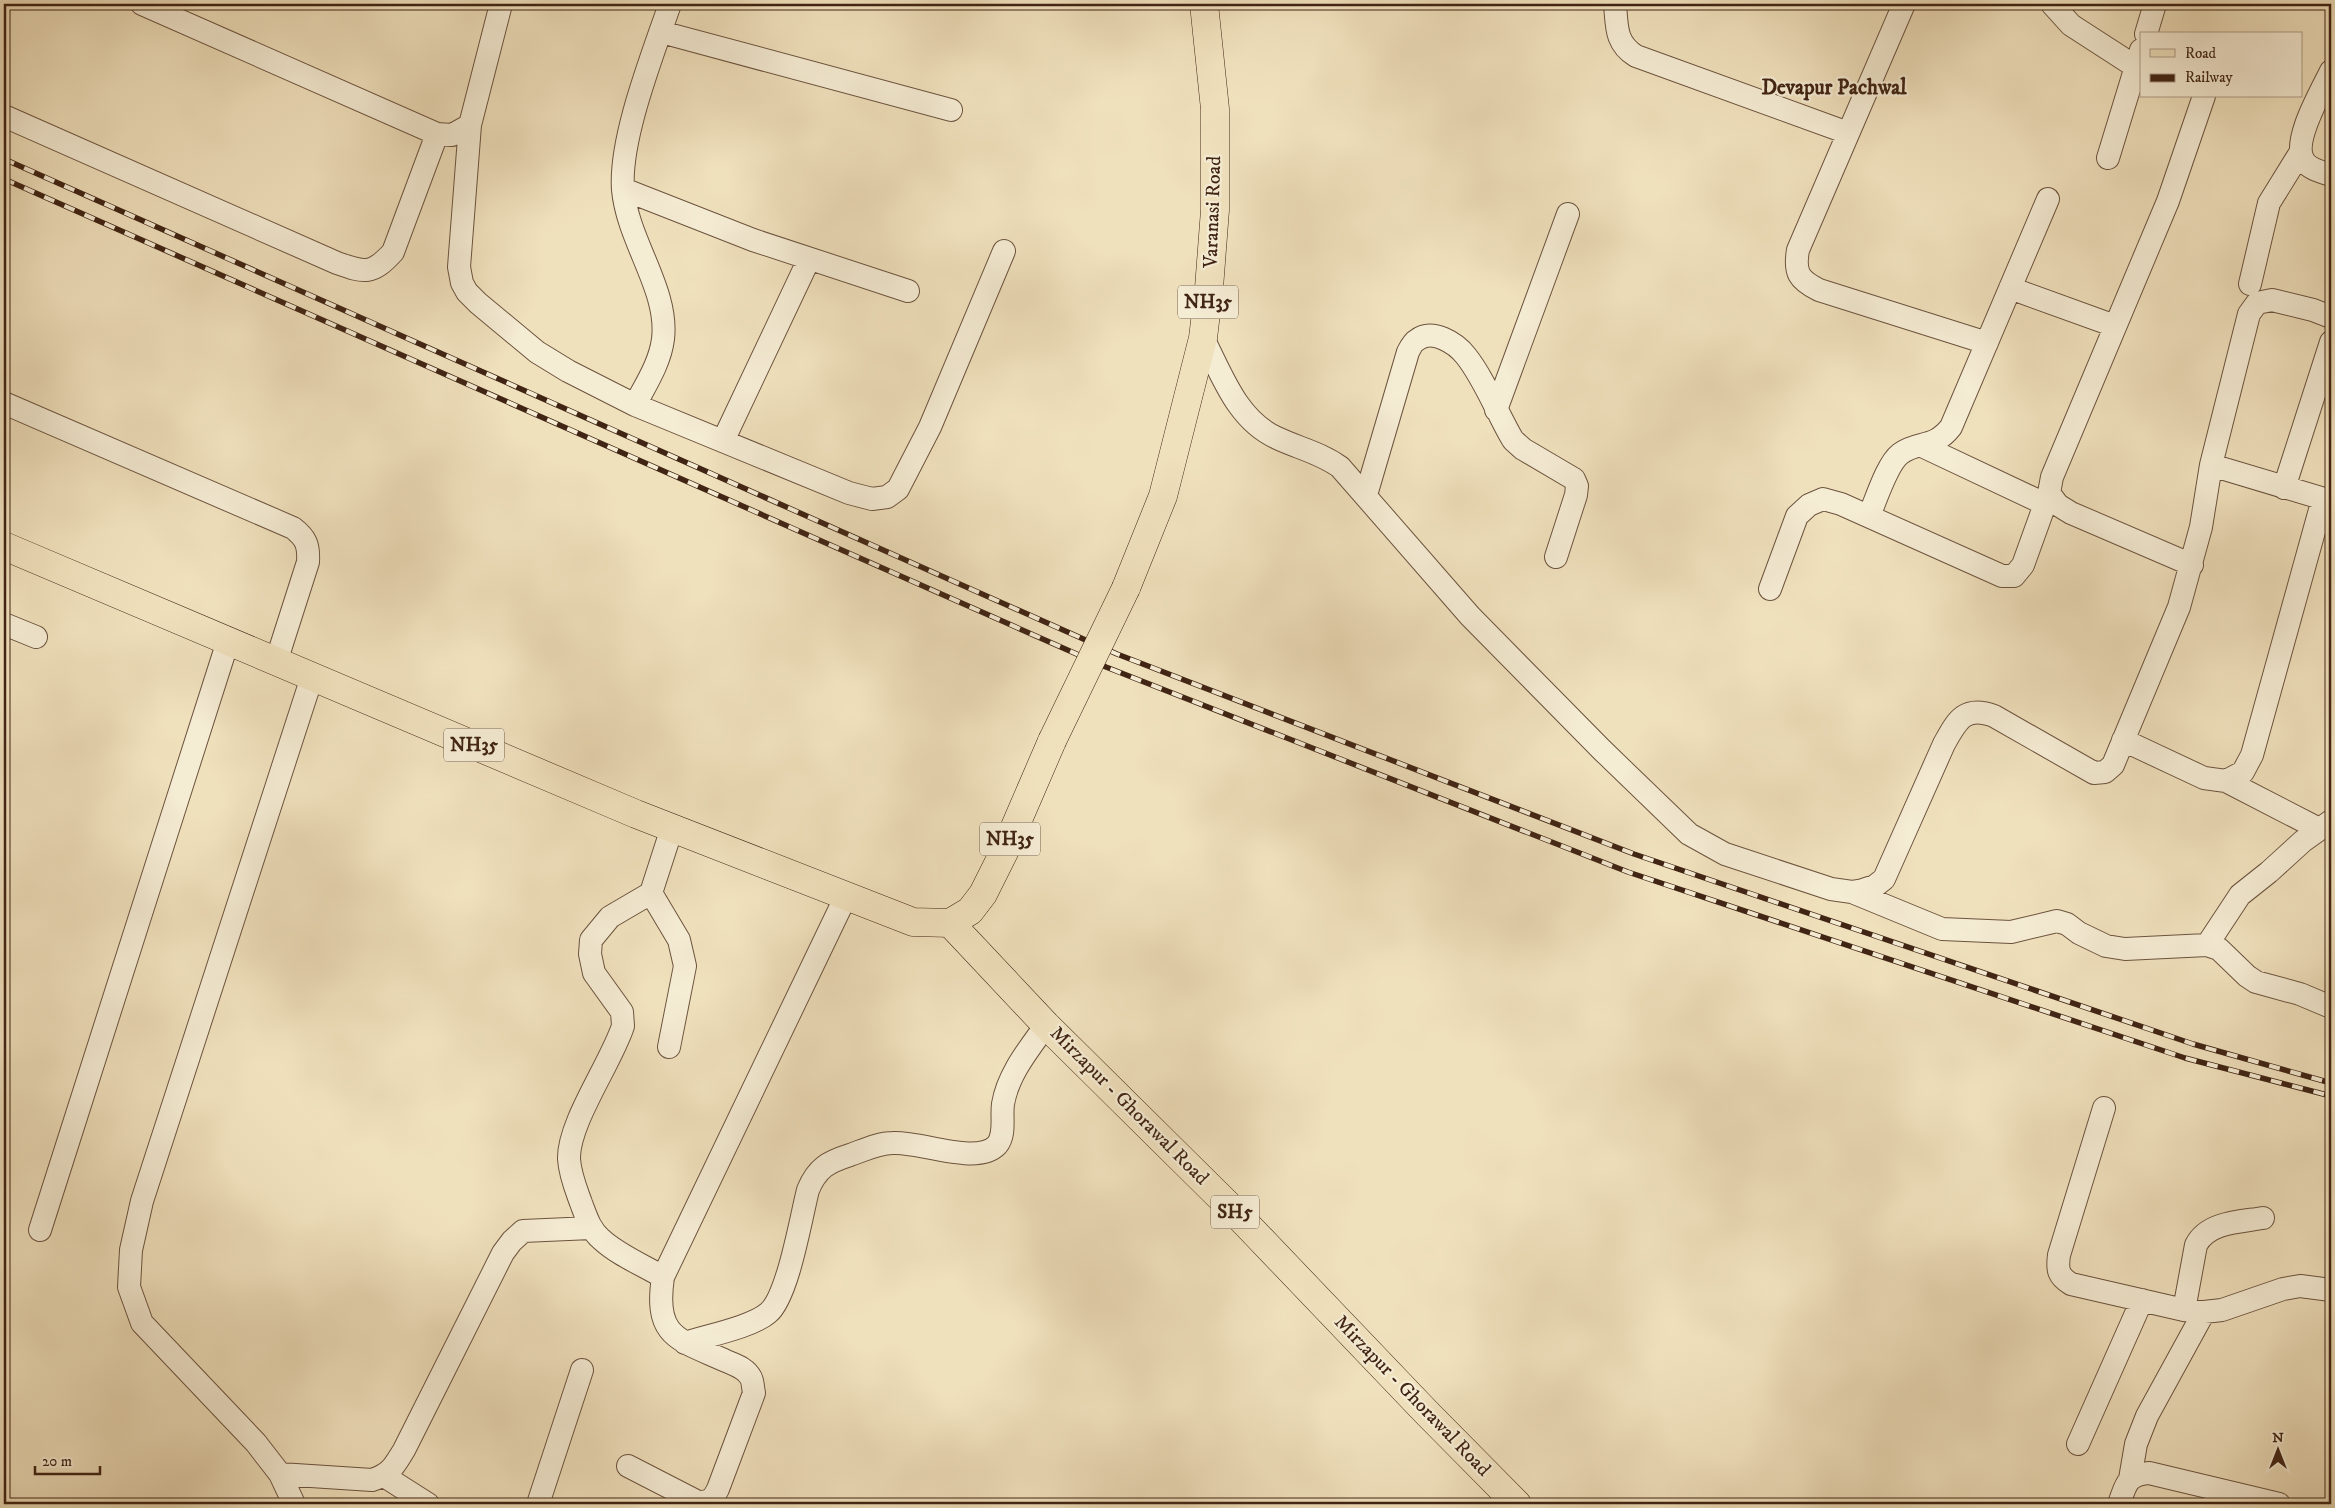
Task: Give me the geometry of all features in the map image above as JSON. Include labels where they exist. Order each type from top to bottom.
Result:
[{"type":"main road","name":"Varanasi Road","points":[[950,923],[970,911],[983,894],[1006,850],[1052,741],[1126,588],[1163,496],[1203,338],[1215,210],[1214,100],[1204,4]]},
{"type":"main road","name":"NH35","points":[[4,546],[672,828],[912,922],[950,923]]},
{"type":"main road","name":"Mirzapur - Ghorawal Road","points":[[950,923],[1046,1024],[1230,1207],[1426,1412],[1517,1504]]},
{"type":"street","points":[[142,4],[170,10],[437,134],[452,135],[470,125]]},
{"type":"street","points":[[501,4],[470,125],[459,267],[462,283],[467,292],[538,352],[635,405],[849,493],[872,499],[887,498],[898,489],[930,427],[1004,251]]},
{"type":"street","points":[[635,405],[657,364],[663,340],[664,322],[656,290],[633,233],[623,189],[628,143],[670,4]]},
{"type":"street","points":[[1615,4],[1619,36],[1625,49],[1636,56],[1848,133]]},
{"type":"street","points":[[1904,4],[1798,250],[1795,267],[1804,282],[1819,290],[1987,342]]},
{"type":"street","points":[[2052,4],[2071,25],[2139,59],[2108,158]]},
{"type":"street","points":[[2147,32],[2156,4]]},
{"type":"street","points":[[660,32],[952,110]]},
{"type":"street","points":[[2331,70],[2300,140],[2300,153],[2305,163],[2331,175]]},
{"type":"street","points":[[1770,589],[1798,516],[1809,505],[1823,499],[1841,504],[2002,576],[2014,576],[2023,565],[2047,499],[2052,477],[2168,200],[2203,98]]},
{"type":"street","points":[[4,116],[337,263],[362,272],[380,267],[393,252],[437,134]]},
{"type":"street","points":[[2250,284],[2269,203],[2300,153]]},
{"type":"street","points":[[623,189],[754,240],[908,292]]},
{"type":"street","points":[[1868,516],[1892,464],[1899,454],[1908,449],[1936,442],[1944,437],[1951,427],[2048,200]]},
{"type":"street","points":[[1496,410],[1568,214]]},
{"type":"street","points":[[723,441],[809,259]]},
{"type":"street","points":[[2010,288],[2115,326]]},
{"type":"street","points":[[1852,892],[1875,886],[1884,878],[1944,744],[1955,724],[1964,715],[1980,711],[1994,716],[2094,773],[2105,772],[2113,765],[2179,607],[2192,565],[2201,527],[2211,466],[2249,314],[2257,303],[2272,300],[2313,310],[2331,318]]},
{"type":"street","points":[[1366,495],[1408,352],[1415,340],[1433,335],[1452,342],[1468,357],[1513,440],[1523,449],[1574,479],[1577,486],[1576,495],[1556,557]]},
{"type":"street","points":[[1203,338],[1236,403],[1247,417],[1275,437],[1330,460],[1350,477],[1470,616],[1602,750],[1689,834],[1708,846],[1752,864],[1830,889],[1852,892],[1942,929],[2011,932],[2057,921],[2068,924],[2092,940],[2116,948],[2142,949],[2207,945],[2219,949],[2247,976],[2256,982],[2300,994],[2331,1007]]},
{"type":"street","points":[[2284,488],[2331,342]]},
{"type":"street","points":[[4,403],[293,528],[304,536],[309,548],[308,562],[276,662]]},
{"type":"street","points":[[1922,446],[2047,499],[2071,513],[2192,565]]},
{"type":"street","points":[[2211,466],[2327,500],[2252,755],[2243,772],[2226,781]]},
{"type":"street","points":[[4,624],[36,637]]},
{"type":"street","points":[[40,1230],[228,641]]},
{"type":"street","points":[[294,1504],[280,1474],[256,1443],[142,1322],[129,1287],[131,1250],[142,1201],[312,677]]},
{"type":"street","points":[[2124,740],[2204,778],[2226,781],[2325,825],[2240,896],[2207,945]]},
{"type":"street","points":[[663,1276],[608,1244],[591,1228],[571,1176],[570,1146],[623,1026],[622,1012],[594,973],[590,954],[591,940],[610,917],[651,893],[672,828]]},
{"type":"street","points":[[651,893],[679,940],[684,955],[683,984],[669,1047]]},
{"type":"street","points":[[628,1466],[698,1502],[708,1502],[714,1498],[718,1489],[754,1393],[752,1379],[743,1368],[685,1343],[672,1334],[665,1325],[660,1309],[663,1276],[846,896]]},
{"type":"street","points":[[685,1343],[755,1321],[769,1313],[779,1301],[808,1190],[814,1175],[823,1167],[842,1157],[882,1144],[909,1144],[972,1154],[986,1152],[996,1145],[1002,1136],[1003,1107],[1009,1083],[1046,1024]]},
{"type":"street","points":[[2104,1108],[2059,1255],[2057,1269],[2061,1278],[2071,1284],[2194,1311],[2222,1310],[2283,1289],[2300,1286],[2331,1290]]},
{"type":"street","points":[[2120,1504],[2130,1478],[2141,1429],[2194,1311],[2196,1245],[2200,1237],[2210,1230],[2262,1218]]},
{"type":"street","points":[[280,1474],[372,1480],[384,1476],[393,1468],[404,1450],[512,1240],[523,1231],[535,1229],[591,1228]]},
{"type":"street","points":[[2078,1444],[2142,1300]]},
{"type":"street","points":[[538,1504],[582,1370]]},
{"type":"street","points":[[2130,1478],[2138,1474],[2149,1473],[2203,1496],[2279,1504]]},
{"type":"street","points":[[384,1476],[428,1504]]},
{"type":"railway","points":[[4,159],[1117,654],[1634,854],[2193,1044],[2331,1083]]},
{"type":"railway","points":[[4,179],[1106,667],[1628,872],[2185,1058],[2331,1096]]},
{"type":"district","name":"Devapur Pachwal","points":[[1834,88]]}]
